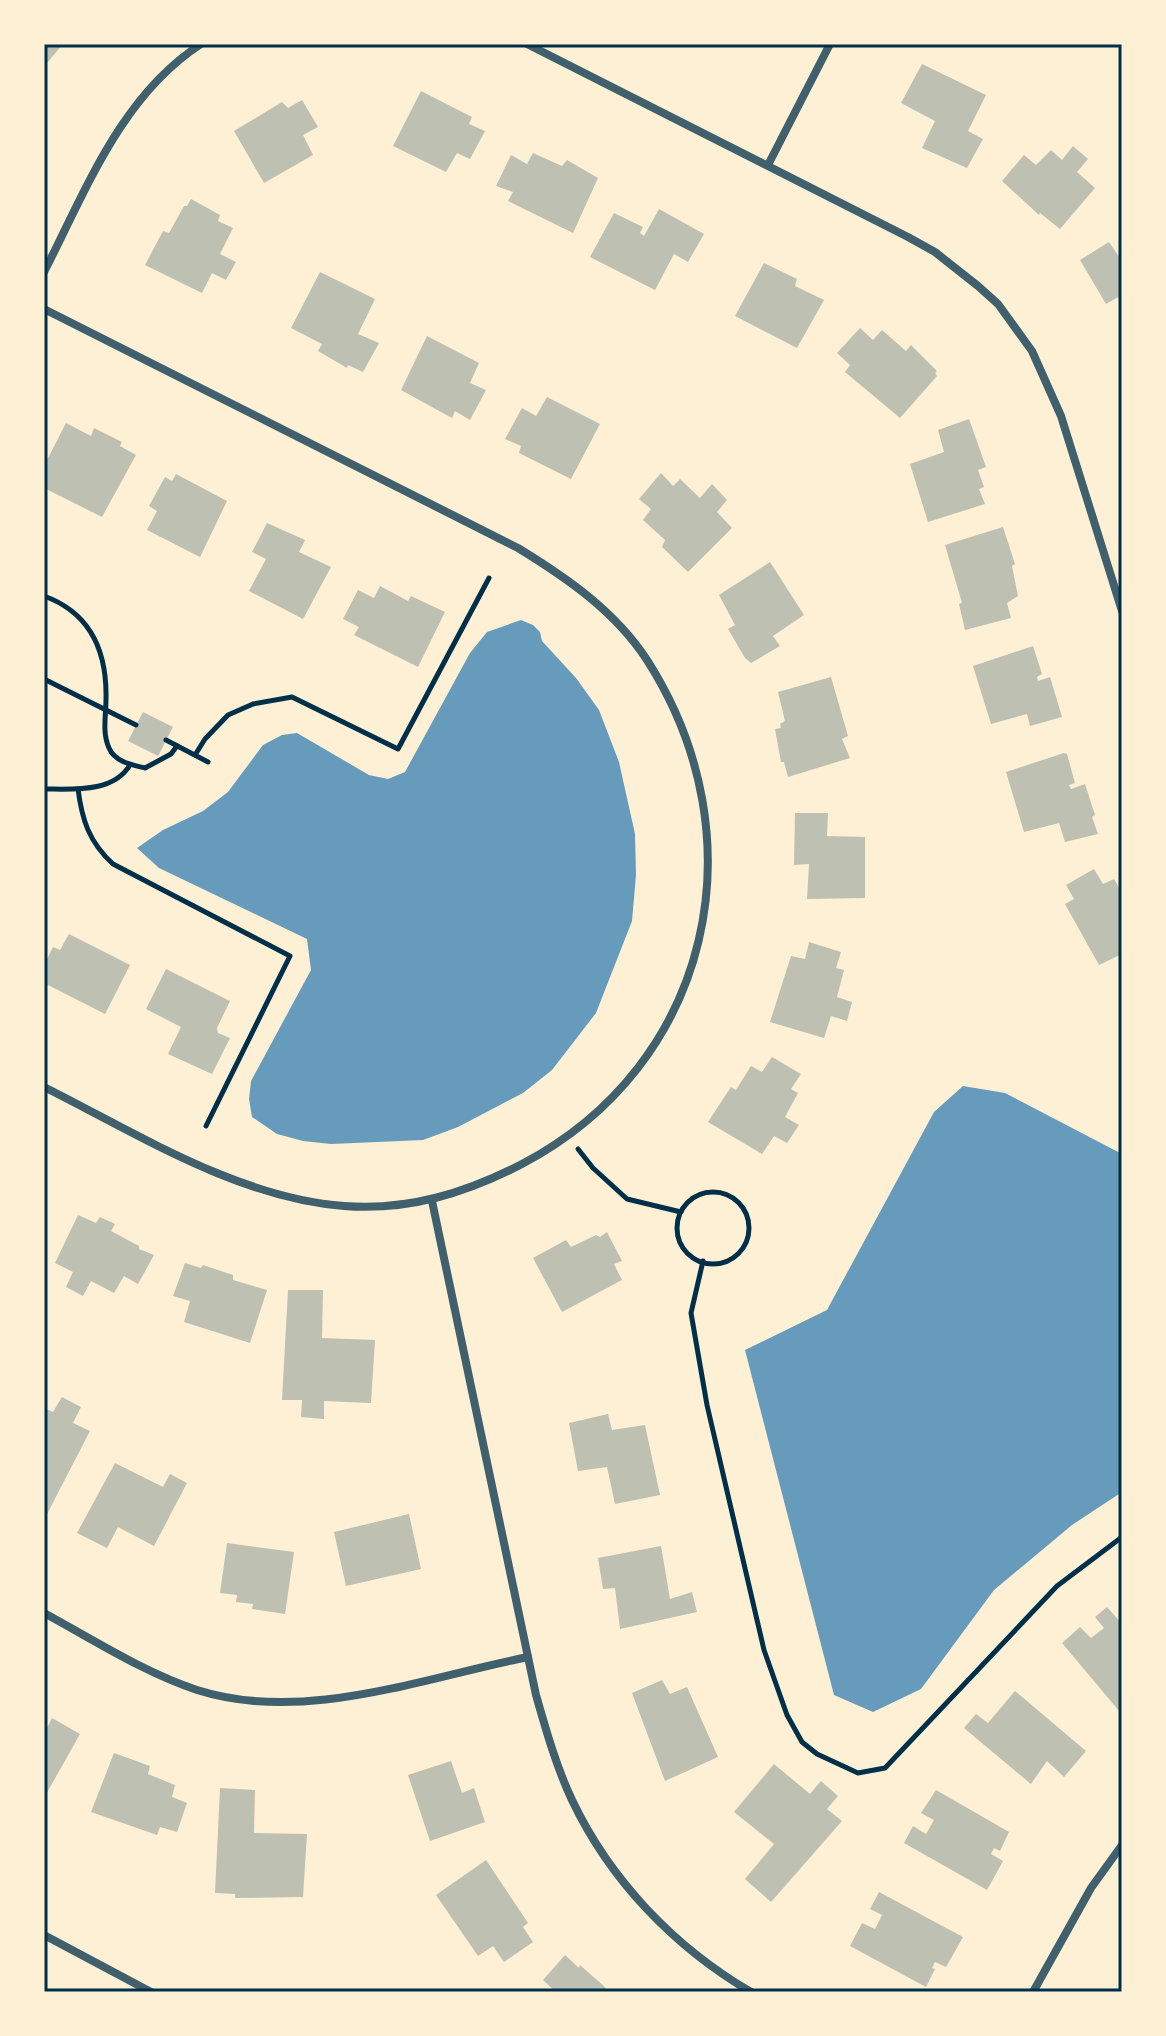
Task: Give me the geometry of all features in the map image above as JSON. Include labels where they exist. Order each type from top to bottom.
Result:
[{"type":"street","points":[[44,272],[107,150],[135,105],[160,78],[201,44]]},
{"type":"street","points":[[527,44],[935,252],[998,304],[1032,351],[1061,416],[1119,588],[1122,611]]},
{"type":"street","points":[[768,165],[830,44]]},
{"type":"street","points":[[44,309],[518,548],[589,595],[646,658],[667,696],[685,735],[708,826],[704,908],[697,948],[682,991],[650,1053],[602,1108],[541,1154],[493,1179],[432,1201],[348,1207],[315,1203],[252,1188],[44,1087]]},
{"type":"street","points":[[432,1201],[528,1657],[552,1749],[571,1799],[596,1846],[644,1907],[678,1940],[726,1978],[751,1992]]},
{"type":"street","points":[[44,1613],[161,1676],[199,1691],[245,1701],[287,1703],[328,1700],[528,1657]]},
{"type":"street","points":[[1033,1992],[1091,1888],[1122,1845]]},
{"type":"street","points":[[44,1935],[151,1992]]},
{"type":"path","points":[[195,755],[205,739],[228,715],[253,704],[292,697],[398,749],[489,578]]},
{"type":"path","points":[[44,596],[73,612],[101,648],[105,665],[109,748],[118,759],[145,768],[157,764],[177,746]]},
{"type":"path","points":[[44,679],[136,725]]},
{"type":"path","points":[[166,740],[208,762]]},
{"type":"path","points":[[44,789],[101,785],[121,778],[130,765]]},
{"type":"path","points":[[78,789],[86,829],[98,850],[113,864],[290,956],[206,1126]]},
{"type":"path","points":[[567,1136],[593,1168],[627,1199],[681,1212]]},
{"type":"path","points":[[707,1191],[720,1192],[737,1200],[743,1207],[749,1230],[746,1243],[738,1253],[719,1263],[691,1257],[681,1245],[678,1229],[681,1212],[696,1196],[707,1191]]},
{"type":"path","points":[[703,1261],[691,1313],[711,1420],[764,1650],[787,1715],[802,1742],[817,1754],[858,1773],[885,1768],[1057,1586],[1122,1537]]},
{"type":"water","points":[[521,620],[540,632],[542,641],[576,678],[599,710],[619,762],[635,834],[636,875],[632,921],[596,1013],[552,1070],[523,1093],[458,1127],[423,1140],[331,1144],[277,1134],[252,1117],[249,1099],[251,1081],[311,970],[307,939],[159,868],[137,848],[163,830],[203,811],[228,792],[263,745],[282,735],[297,733],[369,775],[388,779],[405,772],[470,653],[487,632]]},
{"type":"water","points":[[963,1086],[1005,1093],[1122,1154],[1122,1492],[1072,1525],[994,1590],[921,1689],[873,1712],[834,1695],[745,1350],[827,1310],[934,1112]]},
{"type":"building","points":[[44,44],[63,44],[47,63],[44,60]]},
{"type":"building","points":[[922,64],[986,95],[968,131],[983,139],[967,168],[922,148],[935,121],[901,103]]},
{"type":"building","points":[[421,91],[472,117],[469,124],[485,131],[470,159],[457,153],[446,172],[393,146]]},
{"type":"building","points":[[302,100],[318,127],[303,135],[313,155],[264,183],[234,131],[282,102],[288,108]]},
{"type":"building","points":[[1073,146],[1088,159],[1077,172],[1095,188],[1060,229],[1039,215],[1002,181],[1024,155],[1036,165],[1051,150],[1062,160]]},
{"type":"building","points":[[533,153],[562,166],[567,160],[598,178],[573,233],[508,201],[513,192],[496,186],[511,155],[527,164]]},
{"type":"building","points":[[191,199],[220,215],[218,221],[233,228],[220,254],[236,262],[226,280],[212,273],[202,293],[145,265],[163,231],[169,233]]},
{"type":"building","points":[[659,209],[704,234],[688,262],[674,254],[655,290],[590,257],[614,213],[643,227],[640,233],[644,236]]},
{"type":"building","points":[[1109,242],[1122,261],[1122,304],[1118,297],[1106,304],[1080,260]]},
{"type":"building","points":[[764,263],[797,279],[795,286],[824,300],[797,348],[735,316]]},
{"type":"building","points":[[320,272],[375,299],[358,334],[379,343],[363,372],[348,365],[347,368],[318,351],[322,344],[291,328]]},
{"type":"building","points":[[860,328],[873,340],[882,330],[906,351],[911,345],[937,371],[937,376],[900,418],[845,372],[850,365],[837,353]]},
{"type":"building","points":[[427,336],[479,363],[470,383],[486,390],[470,420],[455,411],[452,418],[401,390]]},
{"type":"building","points":[[547,397],[600,424],[571,479],[519,453],[521,446],[505,439],[522,408],[536,416]]},
{"type":"building","points":[[969,419],[986,467],[978,470],[984,487],[979,489],[985,504],[928,522],[910,464],[944,452],[938,430]]},
{"type":"building","points":[[66,423],[91,436],[94,428],[122,442],[120,446],[136,455],[102,517],[44,488],[44,466]]},
{"type":"building","points":[[661,473],[673,486],[680,479],[700,498],[712,484],[727,500],[717,512],[732,528],[688,572],[662,547],[665,540],[643,520],[651,509],[639,499]]},
{"type":"building","points":[[176,474],[227,501],[200,557],[147,530],[157,511],[149,506],[165,477],[172,481]]},
{"type":"building","points":[[267,523],[305,540],[299,552],[331,567],[303,619],[249,591],[266,559],[252,552]]},
{"type":"building","points":[[1003,527],[1015,564],[1012,566],[1018,596],[1007,603],[1011,618],[965,630],[959,604],[962,603],[945,545]]},
{"type":"building","points":[[770,562],[804,615],[773,636],[780,646],[751,663],[728,629],[735,625],[719,595]]},
{"type":"building","points":[[380,586],[408,601],[411,596],[445,612],[418,667],[354,635],[359,627],[343,619],[358,590],[374,598]]},
{"type":"building","points":[[1033,646],[1042,674],[1037,677],[1038,681],[1050,677],[1062,717],[1030,726],[1027,714],[991,724],[973,666]]},
{"type":"building","points":[[831,677],[848,736],[842,739],[850,758],[788,777],[784,762],[781,762],[775,729],[781,728],[780,724],[785,721],[778,692]]},
{"type":"building","points":[[143,712],[173,727],[158,756],[128,741]]},
{"type":"building","points":[[1067,754],[1075,783],[1069,785],[1071,789],[1085,784],[1098,834],[1065,842],[1059,823],[1024,832],[1006,772]]},
{"type":"building","points":[[795,813],[828,813],[827,836],[865,837],[865,898],[807,899],[809,864],[794,865]]},
{"type":"building","points":[[1094,869],[1103,884],[1114,879],[1122,893],[1122,954],[1099,965],[1065,904],[1074,899],[1066,885]]},
{"type":"building","points":[[69,934],[130,965],[105,1014],[44,983],[44,965],[53,947],[60,950]]},
{"type":"building","points":[[809,942],[841,952],[836,968],[844,970],[837,997],[852,1002],[847,1021],[831,1016],[824,1038],[770,1022],[791,956],[805,959]]},
{"type":"building","points":[[166,969],[230,1001],[217,1028],[218,1033],[230,1038],[212,1074],[168,1054],[181,1027],[146,1009]]},
{"type":"building","points":[[772,1057],[801,1074],[791,1089],[798,1093],[785,1117],[799,1125],[787,1143],[774,1136],[762,1154],[708,1122],[731,1087],[736,1090],[751,1066],[762,1072]]},
{"type":"building","points":[[78,1215],[96,1223],[100,1217],[115,1224],[111,1231],[154,1255],[138,1284],[124,1276],[114,1293],[91,1281],[83,1296],[66,1287],[73,1272],[55,1263]]},
{"type":"building","points":[[607,1232],[622,1261],[614,1264],[622,1280],[562,1312],[533,1258],[566,1240],[571,1247]]},
{"type":"building","points":[[185,1263],[201,1268],[203,1265],[233,1275],[233,1280],[267,1290],[250,1343],[184,1322],[190,1301],[173,1296]]},
{"type":"building","points":[[288,1290],[323,1290],[322,1338],[375,1340],[371,1403],[324,1401],[324,1419],[301,1417],[302,1400],[282,1400]]},
{"type":"building","points":[[62,1397],[81,1407],[73,1423],[90,1431],[46,1516],[44,1408],[53,1412]]},
{"type":"building","points":[[608,1414],[612,1430],[645,1425],[660,1495],[615,1504],[607,1467],[578,1471],[569,1423]]},
{"type":"building","points":[[115,1463],[163,1487],[170,1474],[187,1483],[154,1546],[118,1527],[107,1548],[77,1533]]},
{"type":"building","points":[[409,1514],[421,1569],[346,1586],[334,1532]]},
{"type":"building","points":[[227,1543],[294,1552],[285,1614],[252,1609],[253,1604],[236,1602],[237,1595],[220,1593]]},
{"type":"building","points":[[661,1546],[670,1599],[692,1592],[697,1612],[620,1629],[615,1588],[603,1589],[598,1558]]},
{"type":"building","points":[[1107,1607],[1122,1624],[1120,1712],[1062,1643],[1080,1627],[1091,1638],[1104,1628],[1095,1617]]},
{"type":"building","points":[[662,1680],[670,1694],[687,1687],[718,1757],[665,1781],[632,1693]]},
{"type":"building","points":[[1015,1691],[1086,1751],[1064,1777],[1047,1761],[1031,1784],[964,1728],[976,1714],[988,1723]]},
{"type":"building","points":[[52,1718],[80,1734],[44,1798],[44,1734]]},
{"type":"building","points":[[114,1753],[150,1766],[148,1774],[175,1785],[172,1797],[187,1803],[177,1832],[160,1827],[157,1835],[91,1812]]},
{"type":"building","points":[[451,1761],[462,1793],[474,1788],[485,1822],[430,1841],[408,1775]]},
{"type":"building","points":[[774,1764],[810,1794],[821,1781],[838,1796],[827,1809],[842,1821],[771,1902],[745,1879],[774,1844],[734,1812]]},
{"type":"building","points":[[220,1788],[255,1790],[254,1833],[307,1834],[303,1897],[235,1898],[235,1894],[215,1893]]},
{"type":"building","points":[[936,1790],[1009,1832],[1000,1851],[994,1848],[991,1854],[1003,1861],[987,1890],[904,1843],[913,1826],[926,1834],[934,1820],[921,1813]]},
{"type":"building","points":[[486,1860],[528,1923],[523,1927],[533,1942],[504,1962],[493,1946],[478,1956],[436,1895]]},
{"type":"building","points":[[879,1892],[963,1937],[946,1967],[935,1962],[926,1987],[850,1946],[862,1923],[875,1929],[882,1915],[870,1909]]},
{"type":"building","points":[[565,1955],[606,1988],[602,1992],[556,1992],[543,1980]]}]
